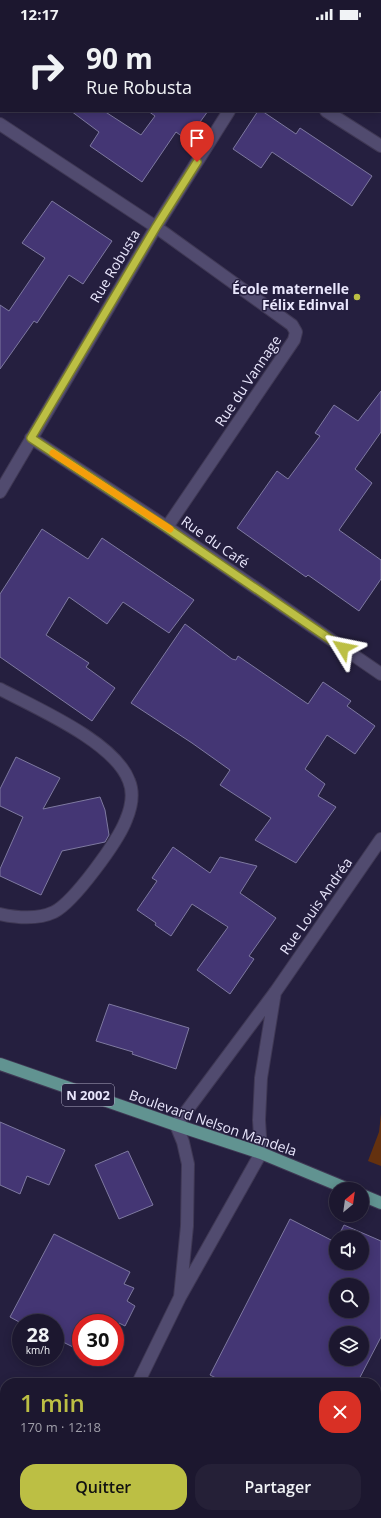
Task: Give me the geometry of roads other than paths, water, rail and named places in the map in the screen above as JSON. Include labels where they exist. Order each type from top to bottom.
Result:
[{"type":"main road","name":"Boulevard Nelson Mandela","points":[[0,1064],[176,1126],[261,1153],[331,1182]]},
{"type":"main road","points":[[369,1198],[381,1203]]},
{"type":"street","name":"Rue Robusta","points":[[0,492],[156,227],[228,112]]},
{"type":"street","points":[[328,112],[381,146]]},
{"type":"street","name":"Rue du Vannage","points":[[0,124],[156,227],[292,325],[296,332],[294,340],[167,528]]},
{"type":"street","name":"Rue du Café","points":[[31,438],[167,528],[381,674]]},
{"type":"street","points":[[0,689],[83,734],[112,756],[123,770],[129,781],[131,804],[126,820],[118,837],[76,893],[65,905],[53,912],[28,918],[0,914]]},
{"type":"street","name":"Rue Louis Andréa","points":[[176,1126],[276,990],[381,839]]},
{"type":"street","name":"Rue Louis Andréa","points":[[261,1153],[261,1078],[276,990]]},
{"type":"street","points":[[176,1126],[183,1142],[188,1164],[187,1226],[180,1297]]},
{"type":"street","points":[[140,1378],[180,1297],[261,1153]]},
{"type":"place","name":"École maternelle Félix Edinval","points":[[357,297]]}]
